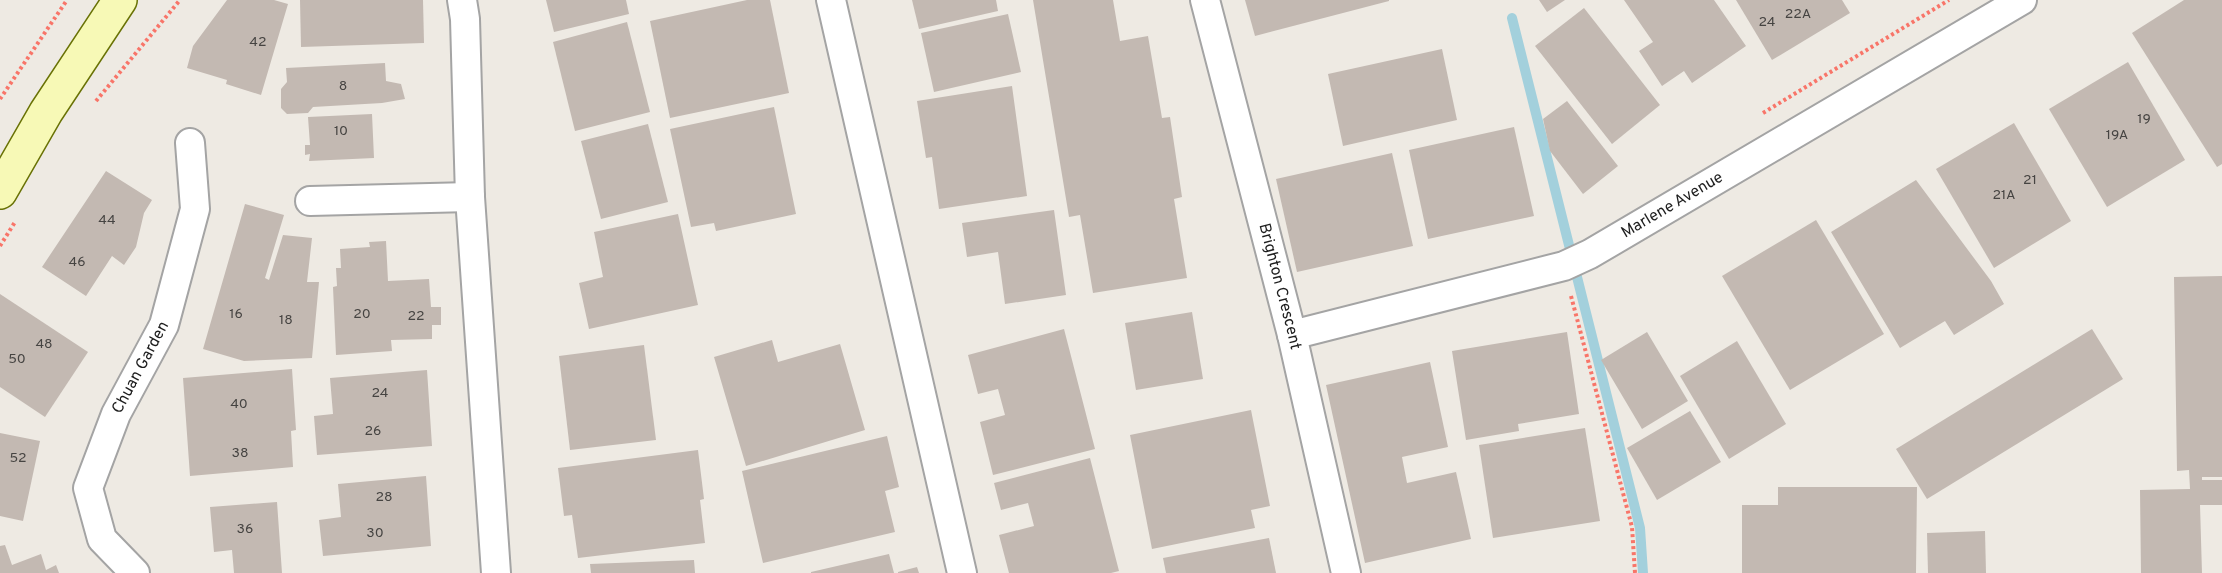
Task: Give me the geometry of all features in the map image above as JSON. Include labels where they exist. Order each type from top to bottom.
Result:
[{"type":"street","points":[[0,149],[98,0]]},
{"type":"street","points":[[9,205],[46,112],[120,0]]},
{"type":"street","points":[[462,0],[465,20],[470,197],[496,573]]},
{"type":"street","points":[[831,0],[962,573]]},
{"type":"street","name":"Brighton Crescent","points":[[1205,0],[1292,335],[1346,573]]},
{"type":"street","name":"Marlene Avenue","points":[[1292,335],[1552,269],[1590,254],[2022,0]]},
{"type":"street","name":"Chuan Garden","points":[[135,573],[102,539],[88,488],[116,414],[164,325],[195,209],[190,143]]},
{"type":"street","points":[[310,201],[470,197]]},
{"type":"path","points":[[0,99],[67,0]]},
{"type":"path","points":[[93,104],[180,0]]},
{"type":"path","points":[[0,246],[9,205]]},
{"type":"path","points":[[1552,269],[1632,527],[1635,573]]},
{"type":"building","points":[[227,0],[274,0],[288,4],[261,95],[226,84],[227,80],[187,68],[193,46]]},
{"type":"building","points":[[300,0],[423,0],[424,43],[301,47]]},
{"type":"building","points":[[546,0],[626,0],[629,14],[554,32]]},
{"type":"building","points":[[747,0],[770,0],[789,93],[670,118],[650,21]]},
{"type":"building","points":[[912,0],[996,0],[998,11],[919,29]]},
{"type":"building","points":[[1033,0],[1113,0],[1120,41],[1148,36],[1162,118],[1170,117],[1182,197],[1174,199],[1187,278],[1093,293],[1080,215],[1069,217]]},
{"type":"building","points":[[1245,0],[1389,0],[1389,1],[1255,36]]},
{"type":"building","points":[[1539,0],[1565,0],[1547,12]]},
{"type":"building","points":[[1624,0],[1714,0],[1746,46],[1692,83],[1684,71],[1662,86],[1639,51],[1653,42]]},
{"type":"building","points":[[1736,0],[1842,0],[1850,13],[1772,60]]},
{"type":"building","points":[[2184,0],[2222,0],[2222,164],[2217,167],[2132,33]]},
{"type":"building","points":[[1584,8],[1660,105],[1612,144],[1535,46]]},
{"type":"building","points":[[1008,14],[1021,72],[934,92],[921,33]]},
{"type":"building","points":[[627,22],[650,112],[575,131],[553,42]]},
{"type":"building","points":[[1442,49],[1457,120],[1343,146],[1328,74]]},
{"type":"building","points":[[2128,62],[2185,160],[2107,207],[2049,109]]},
{"type":"building","points":[[385,63],[386,81],[401,84],[405,99],[382,103],[313,107],[308,113],[287,114],[281,108],[281,89],[287,82],[286,68]]},
{"type":"building","points":[[1012,86],[1027,196],[939,209],[932,157],[926,158],[917,101]]},
{"type":"building","points":[[1567,101],[1618,166],[1583,194],[1550,151],[1543,119]]},
{"type":"building","points":[[774,107],[796,214],[716,231],[714,223],[691,227],[670,129]]},
{"type":"building","points":[[372,114],[374,158],[309,161],[310,154],[305,155],[305,145],[310,145],[308,117]]},
{"type":"building","points":[[2014,123],[2071,221],[1994,268],[1936,169]]},
{"type":"building","points":[[648,124],[668,202],[601,219],[581,141]]},
{"type":"building","points":[[1514,127],[1534,216],[1428,239],[1409,150]]},
{"type":"building","points":[[1392,153],[1413,246],[1297,272],[1276,179]]},
{"type":"building","points":[[106,171],[152,200],[144,213],[136,247],[124,265],[112,256],[86,296],[42,267]]},
{"type":"building","points":[[1916,180],[1991,281],[2004,304],[1954,335],[1945,321],[1900,348],[1831,232]]},
{"type":"building","points":[[245,204],[284,215],[265,278],[269,280],[283,235],[312,238],[307,282],[319,282],[312,358],[244,361],[203,349]]},
{"type":"building","points":[[1054,210],[1066,295],[1005,304],[998,252],[967,257],[962,223]]},
{"type":"building","points":[[678,214],[698,305],[589,329],[579,283],[603,277],[594,232]]},
{"type":"building","points":[[1816,220],[1884,334],[1790,390],[1722,276]]},
{"type":"building","points":[[386,241],[388,281],[429,279],[431,307],[441,307],[441,325],[432,325],[432,339],[391,340],[392,351],[336,355],[333,287],[337,286],[336,268],[341,268],[340,249],[370,247],[369,242]]},
{"type":"building","points":[[2222,276],[2222,477],[2202,477],[2202,480],[2222,480],[2222,505],[2200,505],[2202,573],[2141,573],[2140,490],[2190,489],[2189,470],[2177,471],[2174,277]]},
{"type":"building","points":[[0,294],[88,352],[45,417],[0,387]]},
{"type":"building","points":[[1192,312],[1203,379],[1136,390],[1125,323]]},
{"type":"building","points":[[1064,329],[1095,449],[993,475],[980,422],[1005,415],[998,389],[978,394],[968,355]]},
{"type":"building","points":[[2092,329],[2123,379],[1927,499],[1896,449]]},
{"type":"building","points":[[1567,332],[1579,414],[1518,424],[1519,431],[1466,440],[1452,351]]},
{"type":"building","points":[[1647,332],[1688,401],[1642,429],[1601,360]]},
{"type":"building","points":[[772,340],[778,362],[840,344],[865,430],[746,466],[714,357]]},
{"type":"building","points":[[1737,341],[1786,424],[1729,459],[1680,376]]},
{"type":"building","points":[[644,345],[656,440],[570,450],[559,356]]},
{"type":"building","points":[[1430,362],[1448,447],[1402,457],[1407,483],[1456,472],[1471,539],[1365,563],[1326,385]]},
{"type":"building","points":[[292,369],[296,430],[291,431],[293,467],[190,476],[183,378]]},
{"type":"building","points":[[427,370],[432,446],[317,455],[314,416],[333,414],[330,378]]},
{"type":"building","points":[[1251,410],[1270,506],[1251,510],[1255,528],[1152,549],[1130,435]]},
{"type":"building","points":[[1690,411],[1721,462],[1657,500],[1627,448]]},
{"type":"building","points":[[1585,428],[1600,521],[1493,538],[1479,445]]},
{"type":"building","points":[[0,433],[40,441],[23,521],[0,516]]},
{"type":"building","points":[[887,436],[899,487],[885,491],[895,532],[763,563],[742,471]]},
{"type":"building","points":[[698,450],[704,499],[700,500],[705,543],[578,558],[572,515],[564,516],[558,468]]},
{"type":"building","points":[[1090,458],[1119,571],[1111,573],[1009,573],[999,535],[1034,526],[1028,503],[1001,510],[994,483]]},
{"type":"building","points":[[426,476],[431,546],[323,556],[319,520],[341,517],[338,484]]},
{"type":"building","points":[[1778,487],[1917,487],[1916,573],[1742,573],[1742,505],[1778,505]]},
{"type":"building","points":[[277,502],[282,573],[234,573],[232,550],[214,552],[210,507]]},
{"type":"building","points":[[1985,531],[1986,573],[1928,573],[1927,533]]},
{"type":"building","points":[[1269,538],[1276,573],[1166,573],[1163,558]]},
{"type":"building","points":[[5,545],[12,565],[41,554],[46,570],[56,565],[59,573],[0,573],[0,546]]},
{"type":"building","points":[[889,554],[894,573],[811,573],[811,572]]},
{"type":"building","points":[[694,560],[695,573],[591,573],[590,564]]},
{"type":"building","points":[[917,567],[919,573],[898,573],[898,572]]},
{"type":"waterway","points":[[1512,18],[1640,528],[1643,573]]}]
